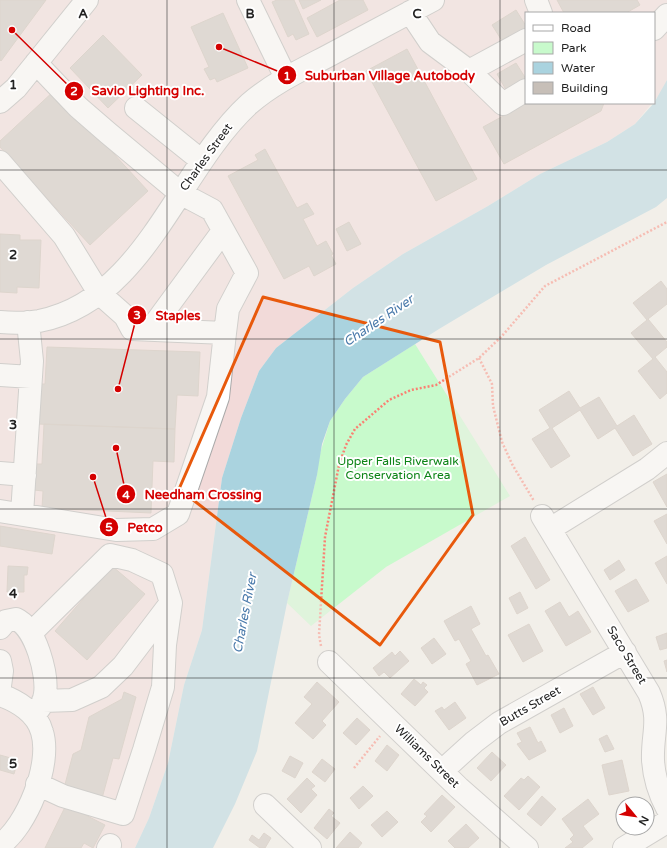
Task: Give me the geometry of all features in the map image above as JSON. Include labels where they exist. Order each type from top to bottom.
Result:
[{"type":"street","points":[[0,102],[16,88],[87,0]]},
{"type":"street","points":[[248,0],[286,78]]},
{"type":"street","name":"Charles Street","points":[[0,322],[28,322],[64,313],[99,293],[131,263],[219,136],[249,104],[286,78],[402,9],[432,0]]},
{"type":"street","points":[[536,0],[541,12]]},
{"type":"street","points":[[402,9],[430,42],[469,71],[502,104],[525,91]]},
{"type":"street","points":[[655,28],[667,15]]},
{"type":"street","points":[[469,71],[525,41]]},
{"type":"street","points":[[28,322],[32,361],[25,475],[12,513],[116,530],[153,530],[178,514],[218,398],[228,309],[247,273],[212,210],[180,193],[84,112],[36,63]]},
{"type":"street","points":[[136,108],[202,161]]},
{"type":"street","points":[[0,162],[64,236],[99,293],[124,316],[132,329],[225,333]]},
{"type":"street","points":[[151,330],[223,231]]},
{"type":"street","points":[[0,375],[31,377]]},
{"type":"street","points":[[546,522],[647,469],[667,454]]},
{"type":"street","points":[[0,473],[25,475]]},
{"type":"street","name":"Saco Street","points":[[546,522],[644,682],[655,706],[656,718],[653,760],[654,774],[658,788],[667,808]]},
{"type":"street","points":[[31,634],[110,554],[132,560],[162,574],[171,603],[165,645],[163,687],[123,814],[63,796],[37,784]]},
{"type":"street","points":[[0,695],[17,703],[38,708],[72,700],[101,687],[123,666],[171,603]]},
{"type":"street","points":[[0,628],[6,621],[16,619],[25,624],[39,653],[44,676],[45,694],[38,708],[40,727],[44,740],[43,760],[37,784],[22,821],[4,842]]},
{"type":"street","name":"Butts Street","points":[[442,771],[474,742],[499,723],[625,652]]},
{"type":"street","points":[[0,661],[2,671],[0,686]]},
{"type":"street","name":"Williams Street","points":[[329,662],[442,771],[527,848]]},
{"type":"street","points":[[265,805],[310,848]]},
{"type":"street","points":[[624,848],[667,822]]},
{"type":"path","points":[[329,662],[321,652],[319,635],[324,537],[339,465],[346,445],[355,429],[389,400],[411,390],[436,385],[479,358],[545,286],[667,222]]},
{"type":"path","points":[[479,358],[492,384],[494,406],[502,442],[512,464],[546,522]]},
{"type":"path","points":[[354,768],[392,723]]},
{"type":"highlighted area","points":[[263,297],[440,342],[473,515],[380,645],[179,489]]},
{"type":"shaded area","points":[[0,0],[667,0],[667,80],[662,92],[655,100],[655,12],[525,12],[525,104],[651,104],[635,124],[607,142],[540,174],[488,206],[403,254],[353,288],[276,348],[259,371],[241,418],[222,478],[202,630],[184,685],[168,763],[149,818],[135,848],[0,848]]},
{"type":"green space","name":"Upper Falls Riverwalk Conservation Area","points":[[415,344],[510,496],[386,567],[311,626],[287,603],[317,475],[318,460],[330,421],[345,399],[363,377]]},
{"type":"water","name":"Charles River","points":[[667,80],[667,198],[656,207],[546,265],[439,329],[363,377],[345,399],[330,421],[322,444],[317,475],[287,603],[257,751],[235,804],[213,848],[135,848],[149,818],[168,763],[184,685],[202,630],[222,478],[241,418],[259,371],[276,348],[353,288],[403,254],[488,206],[540,174],[607,142],[635,124],[653,104],[655,104],[655,101]]},
{"type":"building","points":[[0,0],[46,0],[1,61],[0,60]]},
{"type":"building","points":[[277,0],[294,0],[309,34],[296,40],[293,34],[288,37],[272,2]]},
{"type":"building","points":[[299,0],[321,0],[303,9]]},
{"type":"building","points":[[340,0],[363,0],[368,10],[317,37],[307,18]]},
{"type":"building","points":[[557,0],[637,0],[640,5],[628,12],[563,12]]},
{"type":"building","points":[[516,10],[525,24],[525,31],[504,44],[492,25]]},
{"type":"building","points":[[223,13],[248,68],[217,82],[215,78],[210,80],[204,69],[209,67],[191,27]]},
{"type":"building","points":[[103,35],[142,75],[108,108],[70,68]]},
{"type":"building","points":[[407,49],[477,179],[436,201],[366,71]]},
{"type":"building","points":[[516,63],[525,77],[525,86],[509,95],[497,74]]},
{"type":"building","points":[[55,90],[148,191],[90,245],[0,147],[0,141]]},
{"type":"building","points":[[525,104],[604,104],[601,111],[504,164],[483,127]]},
{"type":"building","points":[[265,149],[297,208],[307,203],[314,214],[303,219],[317,246],[326,241],[333,254],[331,255],[336,264],[314,276],[309,266],[284,279],[228,176],[258,160],[255,155]]},
{"type":"building","points":[[349,222],[361,244],[347,251],[336,229]]},
{"type":"building","points":[[0,234],[20,235],[20,240],[41,240],[39,288],[17,287],[17,293],[0,292]]},
{"type":"building","points":[[661,281],[667,289],[667,304],[648,319],[667,342],[667,347],[655,357],[667,372],[667,393],[660,399],[638,371],[653,359],[631,333],[647,320],[633,303]]},
{"type":"building","points":[[47,347],[200,352],[198,396],[177,395],[175,429],[37,424],[38,384],[45,384]]},
{"type":"building","points":[[569,391],[580,408],[599,397],[617,426],[634,415],[652,444],[633,456],[615,428],[598,439],[580,410],[552,428],[570,456],[551,468],[532,439],[550,428],[539,410]]},
{"type":"building","points":[[44,424],[175,429],[174,462],[153,461],[151,513],[42,508],[43,491],[34,490],[35,464],[42,464]]},
{"type":"building","points":[[667,474],[667,507],[653,482]]},
{"type":"building","points":[[667,514],[667,544],[654,521]]},
{"type":"building","points":[[0,526],[55,535],[52,554],[0,546]]},
{"type":"building","points":[[525,537],[550,580],[536,589],[511,546]]},
{"type":"building","points":[[667,556],[667,584],[655,563]]},
{"type":"building","points":[[619,560],[625,570],[610,580],[604,570]]},
{"type":"building","points":[[8,566],[28,567],[27,575],[24,575],[24,592],[7,592]]},
{"type":"building","points":[[112,566],[145,594],[87,660],[55,631]]},
{"type":"building","points":[[636,579],[649,601],[628,612],[615,591]]},
{"type":"building","points":[[520,592],[528,608],[517,614],[509,598]]},
{"type":"building","points":[[560,602],[569,617],[578,611],[591,632],[566,646],[545,611]]},
{"type":"building","points":[[471,606],[480,624],[471,629],[486,656],[488,655],[499,674],[477,685],[466,664],[471,661],[459,639],[455,641],[444,621]]},
{"type":"building","points":[[529,624],[543,651],[523,662],[508,635]]},
{"type":"building","points":[[667,633],[667,648],[660,650],[656,637]]},
{"type":"building","points":[[434,638],[446,654],[432,664],[421,648]]},
{"type":"building","points":[[400,651],[409,661],[390,678],[384,672],[379,676],[373,668],[392,652],[395,656]]},
{"type":"building","points":[[667,660],[667,672],[664,661]]},
{"type":"building","points":[[414,679],[421,685],[423,682],[427,685],[424,688],[428,692],[415,706],[401,694]]},
{"type":"building","points":[[317,682],[339,702],[322,721],[326,725],[313,739],[295,723],[312,704],[304,697]]},
{"type":"building","points":[[593,687],[605,708],[593,715],[580,694]]},
{"type":"building","points":[[124,692],[136,697],[119,759],[113,758],[101,802],[63,792],[73,754],[81,750],[89,717],[122,699]]},
{"type":"building","points":[[455,702],[466,718],[449,730],[435,711],[442,707],[444,710]]},
{"type":"building","points":[[564,708],[573,726],[560,733],[551,715]]},
{"type":"building","points":[[357,718],[370,730],[356,745],[343,733]]},
{"type":"building","points":[[530,727],[538,743],[541,741],[546,751],[529,760],[517,744],[522,742],[517,733]]},
{"type":"building","points":[[607,735],[614,749],[605,752],[599,739]]},
{"type":"building","points":[[387,745],[399,755],[387,771],[375,761]]},
{"type":"building","points":[[492,752],[506,765],[491,781],[477,768]]},
{"type":"building","points":[[0,755],[18,760],[14,774],[0,770]]},
{"type":"building","points":[[290,756],[303,763],[295,778],[282,771]]},
{"type":"building","points":[[322,759],[335,769],[325,782],[312,772]]},
{"type":"building","points":[[622,760],[629,791],[609,795],[602,765]]},
{"type":"building","points":[[528,776],[540,787],[519,810],[504,796],[521,778],[524,780]]},
{"type":"building","points":[[307,778],[315,786],[311,789],[317,795],[301,813],[287,799]]},
{"type":"building","points":[[363,786],[373,796],[359,809],[350,798]]},
{"type":"building","points":[[442,795],[455,807],[431,832],[421,822],[427,816],[424,814]]},
{"type":"building","points":[[542,796],[556,809],[541,826],[527,814]]},
{"type":"building","points":[[588,799],[599,814],[583,826],[593,839],[582,848],[565,848],[573,842],[570,839],[574,835],[562,819]]},
{"type":"building","points":[[66,805],[105,825],[93,848],[84,843],[81,848],[45,848]]},
{"type":"building","points":[[329,809],[334,813],[331,816],[340,823],[327,839],[314,828]]},
{"type":"building","points":[[387,811],[398,822],[382,837],[371,825]]},
{"type":"building","points":[[466,824],[479,838],[468,848],[455,848],[448,841]]},
{"type":"building","points":[[350,832],[362,843],[358,848],[336,848]]},
{"type":"building","points":[[264,833],[271,838],[265,848],[260,848],[249,840],[252,835],[259,840]]},
{"type":"place","name":"Savio Lighting Inc.","points":[[12,30]]},
{"type":"place","name":"Suburban Village Autobody","points":[[219,47]]},
{"type":"place","name":"Staples","points":[[118,389]]},
{"type":"place","name":"Needham Crossing","points":[[116,448]]},
{"type":"place","name":"Petco","points":[[93,477]]}]
